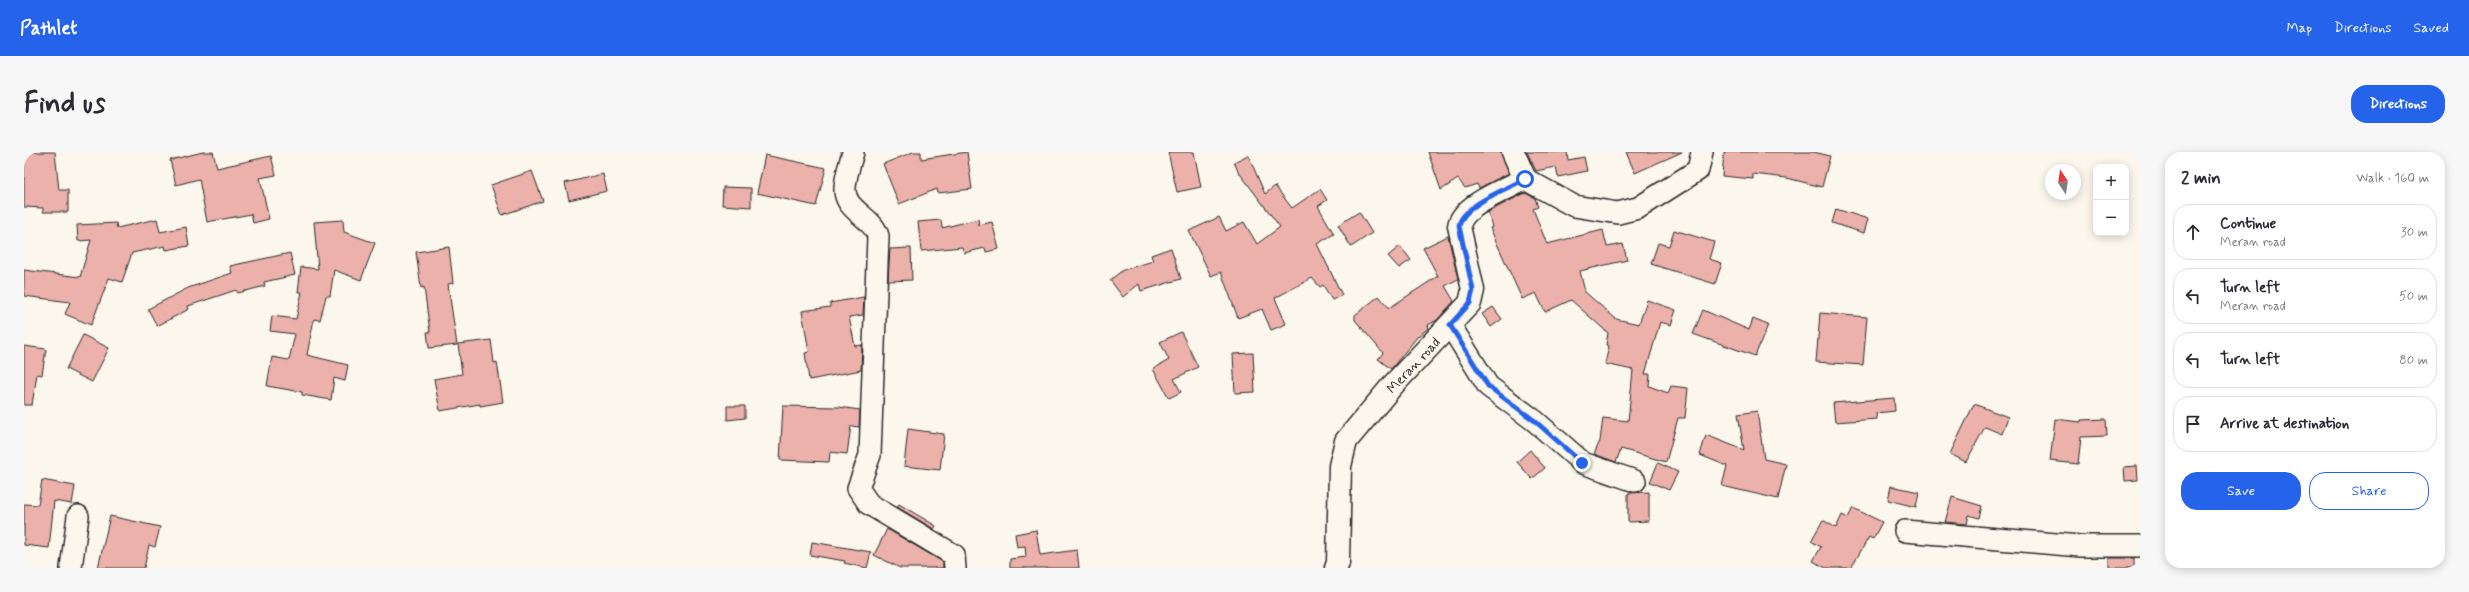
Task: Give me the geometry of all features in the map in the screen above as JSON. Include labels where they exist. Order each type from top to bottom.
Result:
[{"type":"street","points":[[853,152],[845,188],[846,197],[851,205],[876,227],[878,236],[870,454],[858,488],[869,504],[954,555],[955,568]]},
{"type":"street","points":[[1513,152],[1525,179],[1574,206],[1618,213],[1638,208],[1698,170],[1702,152]]},
{"type":"street","name":"Meran road","points":[[1336,568],[1340,466],[1346,441],[1392,386],[1470,303],[1473,290],[1459,226],[1460,219],[1469,209],[1525,179]]},
{"type":"street","points":[[1450,325],[1488,386],[1535,421],[1582,463],[1635,481]]},
{"type":"street","points":[[70,568],[78,516]]},
{"type":"street","points":[[1905,531],[2080,546],[2141,546]]},
{"type":"building","points":[[55,152],[59,190],[68,190],[68,212],[43,212],[43,208],[24,207],[24,153]]},
{"type":"building","points":[[203,152],[213,152],[217,168],[271,156],[276,175],[260,178],[269,219],[253,223],[251,214],[207,222],[199,179],[176,185],[170,160]]},
{"type":"building","points":[[913,152],[921,152],[921,159],[967,152],[972,189],[938,193],[937,189],[899,204],[883,164]]},
{"type":"building","points":[[1168,152],[1194,152],[1201,187],[1177,192]]},
{"type":"building","points":[[1428,152],[1501,152],[1509,173],[1479,188],[1477,184],[1465,188],[1458,179],[1441,190]]},
{"type":"building","points":[[1527,152],[1567,152],[1568,160],[1584,157],[1587,171],[1558,177],[1556,167],[1536,171]]},
{"type":"building","points":[[1626,152],[1682,152],[1635,173]]},
{"type":"building","points":[[1724,152],[1814,152],[1830,156],[1822,187],[1787,178],[1753,174],[1753,179],[1722,176]]},
{"type":"building","points":[[765,155],[826,168],[816,206],[757,193]]},
{"type":"building","points":[[1248,155],[1265,194],[1275,186],[1292,208],[1320,189],[1327,200],[1318,206],[1334,234],[1317,244],[1342,295],[1332,300],[1323,285],[1320,287],[1312,278],[1275,298],[1286,324],[1271,330],[1262,309],[1238,318],[1221,272],[1211,276],[1189,231],[1219,217],[1226,231],[1244,222],[1257,244],[1280,227],[1238,171],[1234,162]]},
{"type":"building","points":[[532,171],[543,201],[502,215],[491,185]]},
{"type":"building","points":[[603,174],[607,191],[569,200],[565,183]]},
{"type":"building","points":[[723,187],[751,188],[751,207],[722,205]]},
{"type":"building","points":[[1525,193],[1535,198],[1538,207],[1533,209],[1547,244],[1603,230],[1607,247],[1623,244],[1627,260],[1580,271],[1585,292],[1616,319],[1639,324],[1647,300],[1676,310],[1671,325],[1660,322],[1645,374],[1650,374],[1649,386],[1668,393],[1671,386],[1688,388],[1685,418],[1678,418],[1666,462],[1621,449],[1616,462],[1594,454],[1600,441],[1603,418],[1628,421],[1633,370],[1605,364],[1609,346],[1606,345],[1608,333],[1571,300],[1545,312],[1536,293],[1522,299],[1490,228],[1492,227],[1488,212]]},
{"type":"building","points":[[1836,209],[1868,219],[1864,233],[1832,223]]},
{"type":"building","points":[[1359,212],[1372,233],[1351,247],[1338,225]]},
{"type":"building","points":[[157,219],[160,232],[186,227],[189,246],[166,250],[165,246],[132,253],[122,282],[109,278],[91,325],[65,314],[70,302],[24,296],[24,270],[80,277],[91,240],[78,241],[77,225],[116,223],[117,228]]},
{"type":"building","points":[[978,219],[979,225],[992,222],[999,249],[986,252],[985,248],[964,253],[962,247],[921,251],[918,222],[941,220],[942,228]]},
{"type":"building","points":[[343,220],[344,232],[375,243],[361,280],[334,270],[330,296],[326,296],[320,320],[314,319],[307,355],[348,365],[345,381],[334,378],[331,400],[302,395],[302,392],[267,386],[272,357],[289,360],[295,334],[270,331],[272,316],[296,319],[302,292],[298,292],[301,267],[318,269],[314,222]]},
{"type":"building","points":[[1674,230],[1714,242],[1709,259],[1722,263],[1715,284],[1651,264],[1658,243],[1669,246]]},
{"type":"building","points":[[1448,236],[1458,279],[1445,286],[1454,301],[1437,320],[1428,325],[1429,328],[1418,336],[1391,369],[1378,359],[1383,353],[1355,320],[1355,315],[1379,296],[1389,308],[1438,276],[1423,248]]},
{"type":"building","points":[[1400,246],[1411,260],[1399,268],[1388,256]]},
{"type":"building","points":[[449,247],[453,283],[448,284],[457,345],[429,348],[427,332],[430,332],[424,287],[421,288],[416,252]]},
{"type":"building","points":[[911,248],[912,280],[888,281],[890,249]]},
{"type":"building","points":[[1171,248],[1181,279],[1141,291],[1139,284],[1123,297],[1110,280],[1123,270],[1153,261],[1151,255]]},
{"type":"building","points":[[290,253],[295,275],[264,282],[265,286],[238,293],[236,290],[188,306],[189,309],[157,326],[148,309],[188,288],[232,273],[230,266]]},
{"type":"building","points":[[864,297],[863,315],[849,317],[855,346],[862,345],[861,370],[809,380],[805,353],[809,352],[802,311],[830,307],[830,303]]},
{"type":"building","points":[[1493,307],[1502,319],[1491,327],[1482,314]]},
{"type":"building","points":[[1703,310],[1749,330],[1753,319],[1768,325],[1755,356],[1693,334]]},
{"type":"building","points":[[1820,313],[1867,317],[1863,365],[1816,362]]},
{"type":"building","points":[[1181,332],[1198,367],[1174,379],[1181,392],[1169,398],[1153,369],[1169,360],[1160,342]]},
{"type":"building","points":[[83,335],[109,348],[92,382],[66,369]]},
{"type":"building","points":[[491,340],[494,363],[497,362],[503,402],[480,406],[480,404],[440,411],[434,379],[462,374],[458,344]]},
{"type":"building","points":[[24,346],[46,349],[42,375],[37,374],[32,405],[24,405]]},
{"type":"building","points":[[1253,353],[1255,392],[1235,393],[1233,354]]},
{"type":"building","points":[[1894,398],[1895,411],[1876,413],[1877,419],[1835,422],[1833,403]]},
{"type":"building","points":[[1974,404],[2008,417],[2002,434],[1985,427],[1966,462],[1950,454]]},
{"type":"building","points":[[727,406],[745,406],[745,418],[727,420]]},
{"type":"building","points":[[783,406],[839,407],[860,410],[859,427],[851,426],[847,454],[830,452],[829,462],[780,460]]},
{"type":"building","points":[[1757,411],[1764,459],[1786,464],[1778,499],[1722,486],[1727,466],[1700,455],[1706,435],[1744,450],[1738,414]]},
{"type":"building","points":[[2055,419],[2081,422],[2081,420],[2106,419],[2107,436],[2081,437],[2078,464],[2050,461]]},
{"type":"building","points":[[908,429],[944,434],[940,470],[904,466]]},
{"type":"building","points":[[1530,450],[1545,468],[1532,479],[1517,462]]},
{"type":"building","points":[[1658,463],[1678,472],[1669,490],[1650,482]]},
{"type":"building","points":[[2137,466],[2138,480],[2125,481],[2124,467]]},
{"type":"building","points":[[42,480],[75,486],[72,504],[54,501],[49,548],[24,545],[24,504],[38,505]]},
{"type":"building","points":[[1891,486],[1919,492],[1916,507],[1888,500]]},
{"type":"building","points":[[1649,492],[1649,521],[1628,522],[1628,493]]},
{"type":"building","points":[[1952,497],[1982,506],[1979,518],[1969,515],[1967,524],[1945,522]]},
{"type":"building","points":[[899,504],[936,526],[934,529],[897,507]]},
{"type":"building","points":[[1853,508],[1882,522],[1873,539],[1869,537],[1851,568],[1826,568],[1813,561],[1821,547],[1811,541],[1823,520],[1836,528],[1842,515],[1848,518]]},
{"type":"building","points":[[110,516],[160,527],[155,547],[149,545],[144,568],[98,568]]},
{"type":"building","points":[[887,529],[943,562],[943,568],[900,568],[874,555]]},
{"type":"building","points":[[1036,530],[1040,555],[1077,550],[1079,568],[1010,568],[1010,559],[1026,557],[1025,546],[1017,547],[1015,534]]},
{"type":"building","points":[[812,542],[871,552],[867,568],[844,563],[845,561],[810,555]]},
{"type":"building","points":[[2109,558],[2134,558],[2134,568],[2109,568]]},
{"type":"route","points":[[1525,179],[1469,209],[1460,219],[1459,226],[1473,290],[1470,303],[1450,325],[1488,386],[1535,421],[1582,463]]}]
